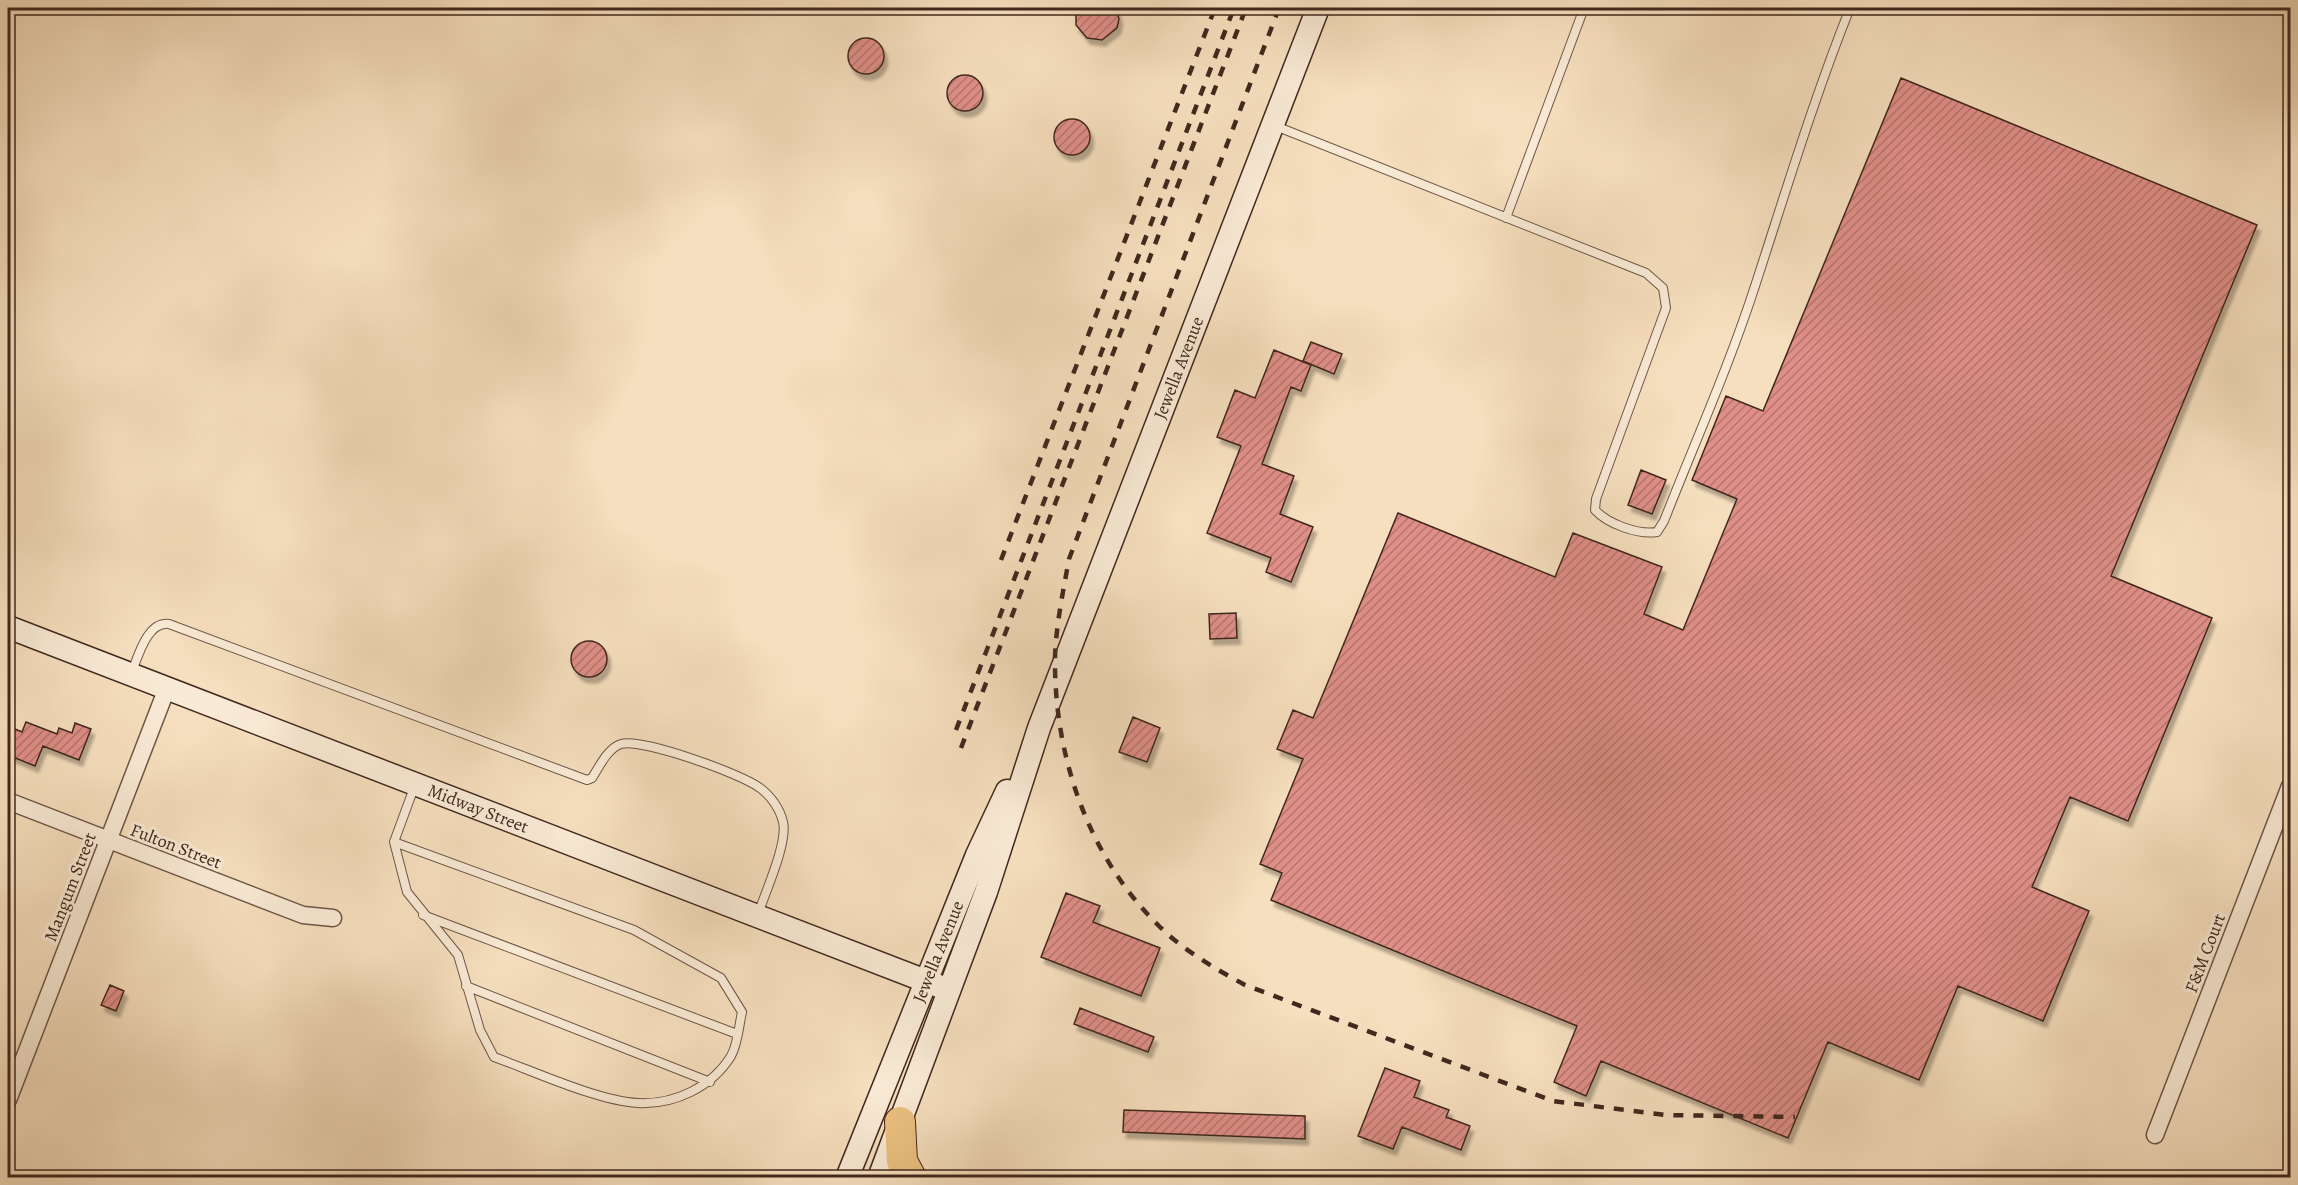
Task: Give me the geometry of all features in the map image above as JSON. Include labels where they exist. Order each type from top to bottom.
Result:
[{"type":"highway","points":[[900,1122],[902,1161],[911,1178]]},
{"type":"main road","name":"Jewella Avenue","points":[[879,1178],[986,892],[1039,728],[1318,8]]},
{"type":"main road","name":"Midway Street","points":[[8,627],[757,918],[949,990]]},
{"type":"main road","name":"Jewella Avenue","points":[[847,1178],[977,855],[1039,728]]},
{"type":"street","name":"Mangum Street","points":[[8,1100],[167,688]]},
{"type":"street","name":"F&M Court","points":[[2156,1135],[2290,786]]},
{"type":"street","name":"Fulton Street","points":[[8,801],[303,915],[333,918]]},
{"type":"lane","points":[[1506,218],[1584,8]]},
{"type":"lane","points":[[1272,125],[1646,273],[1663,288],[1666,308],[1596,499],[1595,510],[1602,518],[1645,534],[1657,532],[1664,521],[1755,284],[1777,212],[1850,8]]},
{"type":"lane","points":[[131,674],[153,628],[157,625],[169,624],[587,780],[592,778],[613,748],[623,743],[641,744],[709,764],[758,786],[777,807],[784,824],[783,839],[757,918]]},
{"type":"lane","points":[[394,842],[634,930],[721,978],[742,1012],[732,1054],[710,1082],[677,1098],[638,1103],[607,1097],[494,1058],[480,1030],[459,955],[422,914],[407,892],[394,842],[415,785]]},
{"type":"lane","points":[[422,914],[737,1034]]},
{"type":"lane","points":[[466,986],[710,1082]]},
{"type":"building","points":[[1076,8],[1116,8],[1119,19],[1117,28],[1102,40],[1087,38],[1076,25]]},
{"type":"building","points":[[866,38],[879,43],[884,56],[879,69],[866,74],[853,69],[848,56],[853,43]]},
{"type":"building","points":[[965,75],[978,80],[983,93],[978,106],[965,111],[952,106],[947,93],[952,80]]},
{"type":"building","points":[[1901,78],[2257,225],[2111,576],[2212,618],[2128,821],[2070,797],[2032,887],[2089,911],[2043,1021],[1958,986],[1919,1080],[1828,1042],[1788,1138],[1601,1061],[1586,1096],[1554,1082],[1577,1026],[1271,900],[1282,873],[1260,864],[1303,759],[1277,749],[1293,710],[1313,718],[1398,513],[1555,577],[1573,533],[1662,567],[1644,614],[1683,630],[1737,499],[1692,480],[1726,396],[1763,411]]},
{"type":"building","points":[[1072,119],[1085,124],[1090,137],[1085,150],[1072,155],[1059,150],[1054,137],[1059,124]]},
{"type":"building","points":[[1311,342],[1342,354],[1334,374],[1303,361]]},
{"type":"building","points":[[1274,350],[1311,365],[1301,391],[1291,387],[1262,464],[1294,476],[1280,514],[1313,527],[1291,582],[1266,572],[1271,558],[1207,533],[1241,446],[1217,437],[1235,390],[1255,398]]},
{"type":"building","points":[[1641,470],[1666,480],[1652,514],[1628,505]]},
{"type":"building","points":[[1236,613],[1237,638],[1210,639],[1209,614]]},
{"type":"building","points":[[589,641],[602,646],[607,659],[602,672],[589,677],[576,672],[571,659],[576,646]]},
{"type":"building","points":[[1133,717],[1160,728],[1147,762],[1119,752]]},
{"type":"building","points":[[26,722],[57,734],[59,728],[72,733],[75,723],[91,729],[79,760],[43,746],[35,766],[8,755],[8,726],[22,732]]},
{"type":"building","points":[[1066,893],[1100,906],[1093,922],[1160,948],[1141,996],[1041,957]]},
{"type":"building","points":[[110,985],[124,991],[116,1011],[101,1005]]},
{"type":"building","points":[[1080,1008],[1154,1037],[1148,1052],[1074,1024]]},
{"type":"building","points":[[1385,1068],[1420,1081],[1414,1097],[1449,1110],[1446,1117],[1470,1126],[1461,1150],[1402,1127],[1393,1149],[1358,1136]]},
{"type":"building","points":[[1124,1110],[1305,1116],[1305,1139],[1123,1132]]},
{"type":"railway","points":[[1001,560],[1215,8]]},
{"type":"railway","points":[[956,730],[1234,8]]},
{"type":"railway","points":[[961,748],[1246,8]]},
{"type":"railway","points":[[1279,8],[1069,559],[1057,633],[1056,694],[1068,766],[1093,834],[1111,866],[1132,896],[1156,923],[1187,950],[1245,985],[1553,1101],[1665,1115],[1795,1117]]}]
